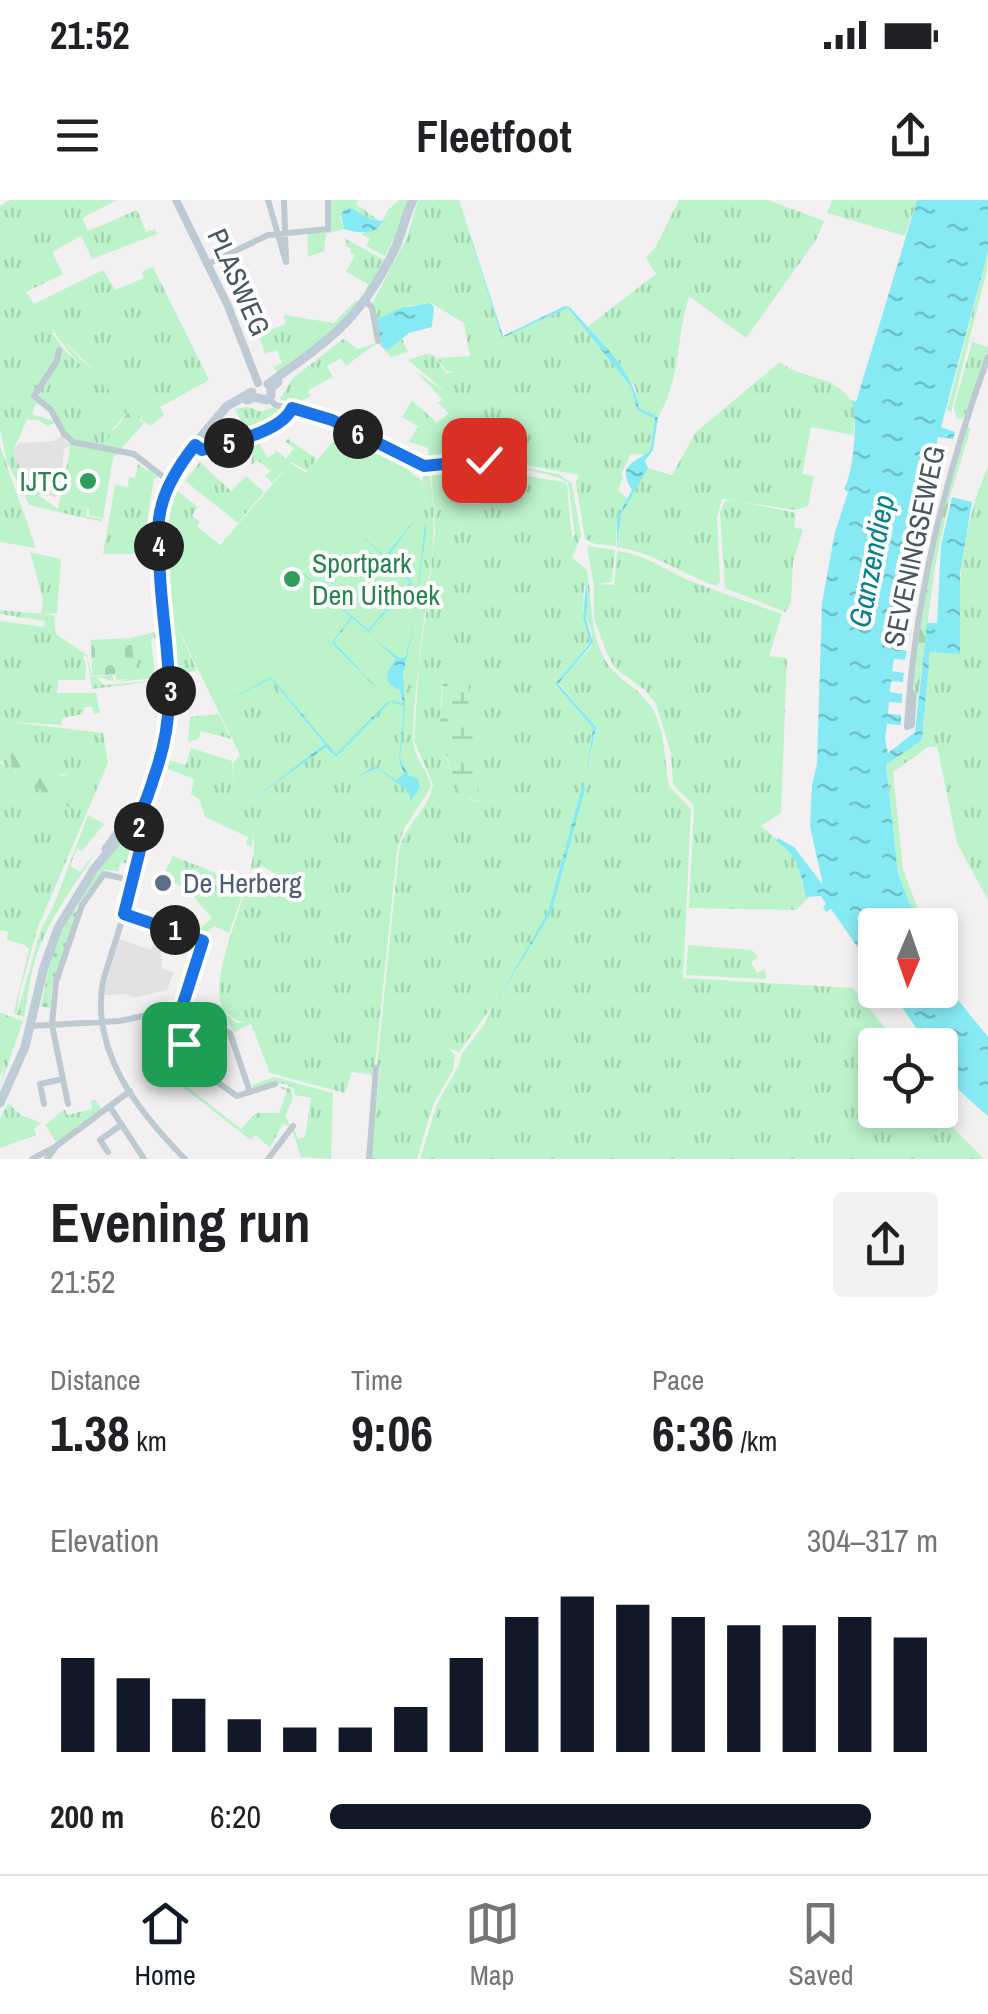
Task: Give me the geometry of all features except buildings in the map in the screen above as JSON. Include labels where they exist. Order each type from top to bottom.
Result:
[{"type":"main road","points":[[0,1103],[22,1056],[55,934],[94,869],[148,799],[164,748],[172,693],[160,582],[160,510],[169,482],[224,411],[263,391],[335,336],[365,300],[398,242],[410,203]]},
{"type":"street","name":"PLASWEG","points":[[176,200],[263,391]]},
{"type":"street","points":[[268,200],[281,232]]},
{"type":"street","points":[[281,232],[284,200]]},
{"type":"street","points":[[208,264],[281,232],[328,229],[328,200]]},
{"type":"street","points":[[365,300],[372,308],[378,341]]},
{"type":"street","points":[[58,350],[58,361],[34,396],[51,410],[64,434],[78,444],[136,455],[169,482]]},
{"type":"street","name":"SEVENINGSEWEG","points":[[909,688],[913,695],[910,728],[906,726],[909,688],[938,518],[965,420],[988,357]]},
{"type":"street","points":[[263,391],[288,408],[332,420],[424,466],[480,460],[514,464]]},
{"type":"street","points":[[195,445],[202,450],[246,438],[284,420],[288,408]]},
{"type":"street","points":[[131,821],[144,833],[134,881],[102,981],[100,1020],[107,1052],[130,1091],[185,1159]]},
{"type":"street","points":[[68,1104],[52,1025],[56,982],[82,905],[104,874],[134,881]]},
{"type":"street","points":[[168,928],[174,910],[198,938]]},
{"type":"street","points":[[31,1026],[120,1021],[182,1007],[203,941],[124,914]]},
{"type":"street","points":[[171,1011],[191,1064],[237,1096],[275,1084]]},
{"type":"street","points":[[184,1044],[228,1031],[250,1092]]},
{"type":"street","points":[[369,1159],[376,1068]]},
{"type":"street","points":[[44,1104],[40,1084],[62,1079]]},
{"type":"street","points":[[32,1159],[55,1147],[130,1091]]},
{"type":"street","points":[[110,1107],[144,1159]]},
{"type":"street","points":[[108,1152],[100,1140],[121,1125]]},
{"type":"street","points":[[268,1159],[293,1126]]},
{"type":"street","points":[[46,1159],[55,1147]]},
{"type":"shaded area","points":[[62,436],[68,444],[64,448],[60,493],[56,497],[43,495],[24,481],[13,451],[19,443],[54,441]]},
{"type":"shaded area","points":[[119,939],[151,950],[154,942],[161,944],[162,969],[174,972],[167,990],[134,998],[127,994],[103,995]]},
{"type":"green space","points":[[9,200],[117,200],[82,218],[88,231],[137,210],[146,232],[155,229],[157,234],[92,259],[81,236],[52,252],[63,274],[26,292],[34,304],[103,270],[115,290],[144,278],[142,272],[153,267],[209,380],[160,407],[164,415],[151,426],[140,419],[111,449],[71,438],[40,400],[38,392],[57,356],[32,397],[43,406],[36,404],[32,414],[56,422],[48,426],[38,420],[27,420],[13,451],[18,470],[25,481],[43,493],[38,495],[58,509],[70,450],[67,443],[119,453],[113,458],[73,451],[63,504],[87,509],[86,516],[102,522],[29,505],[7,462],[0,430],[0,206]],"holes":[[[45,303],[65,342],[138,413],[110,432],[131,408],[67,353],[54,336]]]},
{"type":"green space","points":[[330,200],[358,200],[356,204],[381,222],[352,208],[345,209],[340,217],[344,229],[326,234],[324,251],[308,257],[307,231],[327,231]]},
{"type":"green space","points":[[399,200],[408,200],[405,216],[385,256],[366,246],[370,239],[361,234],[381,227],[387,211]]},
{"type":"green space","points":[[418,200],[459,200],[502,338],[568,308],[631,387],[637,410],[655,419],[650,451],[645,455],[631,454],[621,474],[618,490],[628,499],[617,518],[616,546],[585,539],[576,482],[579,475],[490,458],[429,465],[428,448],[409,442],[418,426],[402,417],[412,400],[437,423],[449,413],[438,403],[442,399],[416,372],[446,392],[408,360],[434,355],[446,374],[454,372],[446,371],[437,358],[470,356],[464,323],[431,303],[407,306],[391,347],[402,339],[408,352],[391,357],[380,345],[372,304],[407,237]]},
{"type":"green space","points":[[679,200],[768,200],[824,221],[816,240],[746,338],[689,296],[671,388],[658,417],[639,408],[635,387],[587,327],[656,274],[646,258]]},
{"type":"green space","points":[[832,200],[917,200],[905,236],[827,213]]},
{"type":"green space","points":[[344,238],[384,260],[364,296],[368,284],[346,272],[355,255],[350,253]]},
{"type":"green space","points":[[988,252],[987,270],[951,412],[947,410]]},
{"type":"green space","points":[[355,301],[360,303],[346,321],[280,374],[273,368],[282,363],[277,350],[265,354],[259,335],[285,324],[284,315],[334,323]]},
{"type":"green space","points":[[45,303],[65,342],[79,358],[143,412],[115,440],[138,419],[144,423],[120,450],[103,445],[131,408],[68,351],[40,304]]},
{"type":"green space","points":[[974,335],[973,342],[988,347],[988,351],[966,416],[960,419],[954,407]]},
{"type":"green space","points":[[343,339],[358,349],[377,343],[346,366],[341,358],[327,366],[333,377],[308,390],[311,396],[292,406],[280,399],[292,379]]},
{"type":"green space","points":[[780,362],[839,388],[855,408],[853,435],[811,427],[802,474],[814,476],[808,506],[795,510],[722,499],[717,518],[720,582],[716,586],[617,547],[621,515],[647,468],[672,475],[696,432]]},
{"type":"green space","points":[[248,407],[261,412],[274,407],[286,413],[284,419],[247,435],[235,409]]},
{"type":"green space","points":[[965,426],[971,428],[950,496],[935,567],[913,733],[915,687],[911,685],[930,561]]},
{"type":"green space","name":"Sportpark Den Uithoek","points":[[343,430],[387,453],[422,481],[425,531],[414,627],[399,677],[404,704],[389,702],[336,755],[272,678],[216,706],[168,605],[167,516],[215,551],[291,463],[306,473]]},
{"type":"green space","points":[[255,437],[268,458],[277,451],[286,459],[294,448],[285,442],[288,439],[317,459],[307,471],[292,462],[272,483],[265,476],[271,471],[257,460],[251,465],[253,451],[248,441]]},
{"type":"green space","points":[[0,446],[36,548],[0,542]]},
{"type":"green space","name":"IJTC","points":[[72,451],[113,458],[103,518],[89,515],[89,509],[63,504]]},
{"type":"green space","points":[[200,462],[231,491],[246,476],[264,492],[238,523],[185,481]]},
{"type":"green space","points":[[138,464],[158,478],[154,478],[144,540],[151,542],[152,554],[103,554],[115,485],[128,487],[129,477],[135,478]]},
{"type":"green space","points":[[514,466],[559,474],[572,484],[581,536],[572,558],[587,570],[600,649],[614,671],[651,707],[663,740],[669,786],[691,809],[683,978],[853,988],[858,994],[858,1008],[869,1008],[885,1028],[858,1028],[858,1128],[954,1128],[984,1159],[420,1159],[437,1104],[461,1055],[493,1005],[459,1052],[448,1048],[455,1055],[453,1070],[433,1105],[417,1159],[371,1159],[399,851],[433,784],[414,741],[420,650],[435,532],[431,469],[448,468],[449,487],[456,488],[458,503],[481,504],[481,494],[489,494],[490,487],[495,487],[495,492],[512,488],[514,474],[564,482],[572,538],[575,535],[568,483]],"holes":[[[584,585],[588,589],[586,617],[592,646],[558,683],[596,727],[587,778],[593,728],[555,684],[590,643],[583,617]],[[446,669],[468,682],[469,709],[480,734],[473,760],[478,802],[462,790],[453,776],[441,722]]]},
{"type":"green space","points":[[988,466],[988,900],[957,843],[937,746],[928,747],[893,772],[903,869],[918,908],[911,908],[898,873],[886,765],[922,739],[930,652],[960,653],[963,558]]},
{"type":"green space","points":[[423,468],[428,469],[433,499],[433,532],[413,737],[431,787],[404,829],[397,851],[374,1075],[352,1072],[345,1093],[270,1073],[251,1024],[234,1032],[224,1012],[236,1023],[243,1023],[223,1009],[219,997],[223,963],[249,874],[279,884],[282,878],[262,866],[250,870],[254,853],[253,831],[252,847],[246,844],[248,837],[205,817],[199,799],[191,794],[194,779],[163,767],[165,759],[186,765],[191,748],[232,761],[234,793],[233,763],[240,755],[169,610],[197,670],[173,677],[162,581],[161,531],[171,486],[198,507],[192,516],[200,522],[197,526],[220,545],[214,552],[422,509]]},
{"type":"green space","points":[[732,500],[796,513],[794,527],[803,530],[793,561],[791,603],[785,612],[725,588],[720,513],[724,502]]},
{"type":"green space","points":[[587,546],[615,550],[612,582],[597,584],[614,585],[617,551],[637,555],[691,581],[782,614],[769,656],[787,658],[781,813],[761,826],[790,850],[803,872],[801,880],[808,898],[796,910],[689,908],[694,806],[673,784],[671,753],[656,704],[645,690],[616,669],[608,656],[594,619],[594,586]]},
{"type":"green space","points":[[30,552],[61,559],[57,613],[41,614],[43,599]]},
{"type":"green space","points":[[0,610],[54,615],[56,634],[87,655],[92,677],[113,675],[113,681],[97,677],[103,685],[166,680],[92,689],[83,654],[85,680],[58,680],[57,693],[96,693],[100,713],[94,714],[92,707],[84,707],[83,714],[62,718],[61,725],[10,722],[103,733],[108,763],[38,927],[17,1014],[41,929],[88,815],[104,824],[82,851],[77,848],[70,866],[80,872],[97,850],[42,940],[24,1017],[15,1014],[14,1012],[29,949],[7,940],[8,932],[0,932],[0,763],[6,766],[0,760],[0,621],[44,627],[45,621],[0,614]],"holes":[[[14,770],[74,775],[78,811],[17,776]]]},
{"type":"green space","points":[[158,631],[159,637],[151,639],[155,675],[165,677],[116,682],[136,677],[131,638]]},
{"type":"green space","points":[[131,638],[136,678],[116,680],[115,674],[92,676],[91,640]]},
{"type":"green space","points":[[444,670],[468,682],[469,709],[480,734],[473,760],[480,796],[476,802],[458,790],[442,743]]},
{"type":"green space","points":[[219,714],[231,739],[201,731],[198,739],[188,742],[190,717]]},
{"type":"green space","points":[[11,748],[44,754],[61,776],[97,769],[78,812],[17,776],[9,753]]},
{"type":"green space","points":[[127,834],[140,835],[133,866],[121,862],[118,871],[104,870],[74,910],[45,975],[60,936],[79,900]]},
{"type":"green space","points":[[173,856],[246,885],[229,933],[214,926],[202,936],[197,931],[212,918],[186,888],[162,878]]},
{"type":"green space","points":[[74,910],[78,911],[52,985],[50,1008],[41,1007],[50,961]]},
{"type":"green space","points":[[688,945],[752,950],[758,957],[751,962],[757,973],[765,969],[766,979],[686,975]]},
{"type":"green space","points":[[0,1013],[23,1021],[0,1087],[5,1065],[0,1076]]},
{"type":"green space","points":[[181,1048],[191,1069],[178,1079],[241,1129],[256,1113],[279,1113],[287,1091],[277,1086],[291,1089],[293,1098],[285,1116],[291,1127],[283,1124],[272,1149],[255,1135],[251,1140],[149,1064],[180,1053],[171,1051]]},
{"type":"green space","points":[[274,1077],[333,1093],[331,1159],[301,1157],[292,1130],[298,1139],[305,1137],[311,1098],[295,1095],[293,1088],[283,1084],[253,1088],[252,1085]]},
{"type":"green space","points":[[91,1100],[103,1110],[57,1143],[45,1125],[65,1109],[67,1115],[92,1109]]},
{"type":"green space","points":[[8,1103],[21,1115],[41,1123],[34,1129],[36,1135],[0,1148],[0,1119]]},
{"type":"water","points":[[459,200],[503,336],[570,307],[621,367],[636,394],[639,408],[658,417],[653,450],[645,461],[648,468],[621,515],[617,547],[617,518],[632,490],[626,470],[650,451],[655,419],[637,410],[631,387],[568,308],[502,338]]},
{"type":"water","name":"Ganzendiep","points":[[917,200],[988,200],[988,252],[941,427],[955,432],[953,439],[938,437],[936,447],[949,452],[946,461],[934,458],[930,473],[943,476],[941,482],[926,480],[923,490],[937,494],[934,503],[920,501],[917,513],[931,517],[928,527],[914,524],[911,538],[924,541],[923,547],[910,545],[907,557],[921,560],[919,569],[906,567],[904,579],[917,581],[916,591],[903,590],[901,598],[904,603],[914,604],[913,613],[899,612],[899,624],[911,626],[910,635],[896,634],[895,649],[907,651],[905,660],[894,659],[892,671],[904,673],[903,682],[891,681],[890,692],[902,694],[902,703],[889,702],[888,714],[901,715],[901,725],[887,724],[888,753],[915,732],[927,623],[937,623],[941,546],[952,497],[972,502],[960,573],[960,654],[930,652],[922,740],[886,765],[898,873],[911,908],[858,908],[858,948],[831,909],[826,912],[821,896],[806,897],[794,859],[776,841],[778,838],[794,847],[823,885],[810,826],[817,764],[822,603],[835,532],[848,492],[844,489],[855,432],[851,400],[856,402]]},
{"type":"water","points":[[352,208],[374,220],[382,221],[384,216],[382,223],[369,232],[344,229],[341,214]]},
{"type":"water","points":[[430,303],[434,307],[432,327],[409,333],[388,350],[382,347],[379,318],[401,308]]},
{"type":"water","points":[[416,518],[387,558],[411,581],[411,584],[369,631],[373,636],[352,618],[334,642],[384,696],[333,644],[333,641],[351,617],[287,559],[368,630],[410,582],[360,535],[385,556]]},
{"type":"water","points":[[425,522],[426,530],[414,625]]},
{"type":"water","points":[[586,584],[586,619],[593,643],[558,684],[596,727],[586,778],[593,728],[555,684],[590,643],[583,617]]},
{"type":"water","points":[[414,625],[403,673],[405,708],[400,759],[408,775],[418,779],[420,788],[410,802],[410,793],[377,768],[355,778],[375,766],[396,780],[404,774],[399,760],[404,706],[390,702],[336,757],[326,747],[249,802],[325,744],[271,679],[222,703],[271,677],[336,754],[388,701],[403,703],[400,690],[387,677],[396,659],[375,639],[399,658],[405,658]]},
{"type":"water","points":[[583,783],[585,789],[551,913],[496,1002],[548,912]]},
{"type":"water","points":[[958,1000],[988,1037],[988,1116],[958,1088],[958,1028],[916,1028],[902,1008],[958,1008]]},
{"type":"place","name":"IJTC","points":[[88,481]]},
{"type":"place","name":"Sportpark Den Uithoek","points":[[292,579]]},
{"type":"place","name":"De Herberg","points":[[163,883]]},
{"type":"route","points":[[184,1044],[171,1011],[182,1007],[203,941],[124,914],[144,834],[134,823],[148,799],[170,714],[158,533],[160,510],[171,483],[195,445],[202,450],[246,438],[284,420],[292,408],[332,420],[424,466],[484,460]]}]
